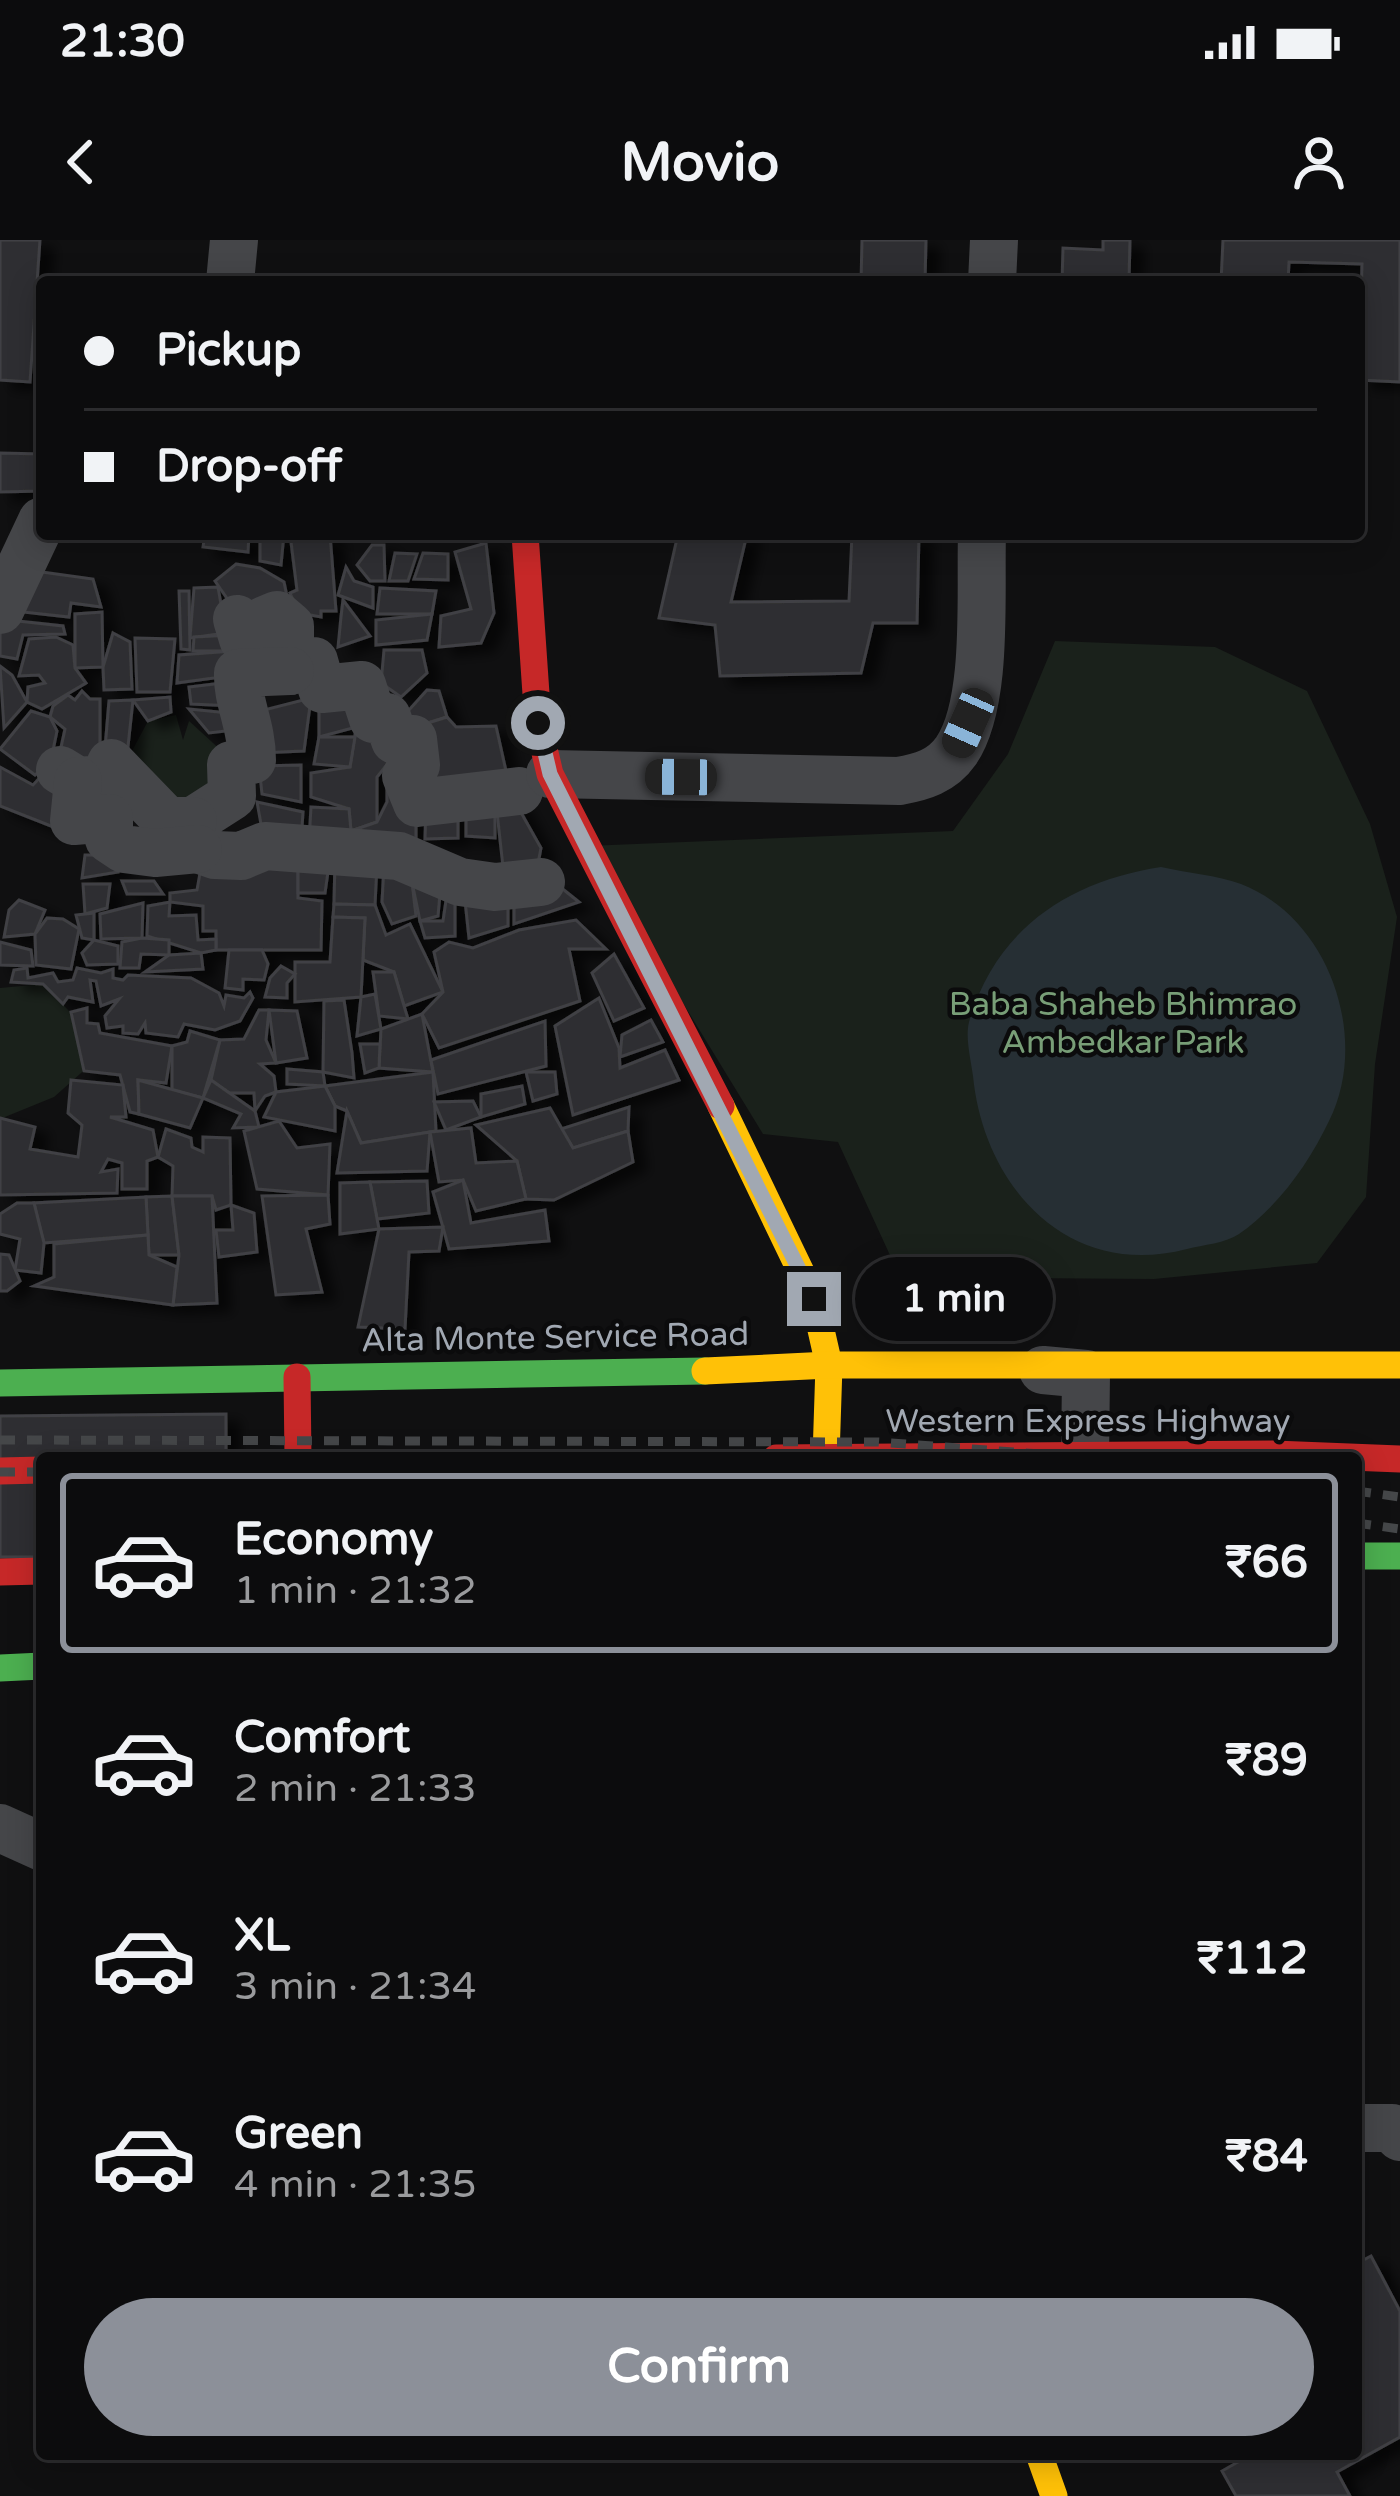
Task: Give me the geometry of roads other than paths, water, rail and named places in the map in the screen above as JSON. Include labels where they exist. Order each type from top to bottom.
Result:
[{"type":"main road","points":[[525,540],[538,723],[534,782],[745,1152],[814,1299],[829,1365],[826,1452]]},
{"type":"main road","name":"Alta Monte Service Road","points":[[0,1382],[663,1373],[829,1365],[1400,1365]]},
{"type":"main road","points":[[297,1377],[298,1452]]},
{"type":"main road","name":"Western Express Highway","points":[[1362,1457],[1400,1459]]},
{"type":"main road","points":[[0,1471],[36,1470]]},
{"type":"main road","points":[[1362,1556],[1400,1556]]},
{"type":"main road","points":[[0,1572],[36,1571]]},
{"type":"main road","points":[[0,1668],[36,1666]]},
{"type":"main road","points":[[1042,2460],[1054,2496]]},
{"type":"street","points":[[231,276],[234,240]]},
{"type":"street","points":[[992,276],[994,240]]},
{"type":"street","points":[[0,610],[36,534]]},
{"type":"street","points":[[69,776],[74,821],[109,818],[109,839],[124,849],[196,835],[232,796],[231,766],[252,760],[252,726],[238,694],[238,673],[290,671],[314,661],[322,689],[362,686],[373,719],[387,717],[395,740],[412,739],[416,766],[406,776],[418,803],[534,782],[899,781],[929,776],[956,752],[968,723],[977,667],[982,540]]},
{"type":"street","points":[[237,619],[243,639],[265,637],[265,620],[277,615],[290,626],[290,671]]},
{"type":"street","points":[[196,835],[215,855],[241,856],[265,846],[398,856],[460,882],[495,887],[541,882]]},
{"type":"street","points":[[975,1365],[1086,1374],[1085,1452]]},
{"type":"street","points":[[0,1828],[36,1844]]},
{"type":"street","points":[[1362,2128],[1393,2128],[1400,2137]]},
{"type":"railway","points":[[0,1440],[878,1442],[1014,1452]]},
{"type":"railway","points":[[0,1472],[36,1472]]},
{"type":"railway","points":[[1362,1492],[1400,1497]]},
{"type":"railway","points":[[1362,1524],[1400,1529]]},
{"type":"park label","name":"Baba Shaheb Bhimrao Ambedkar Park","points":[[1123,1022]]}]
